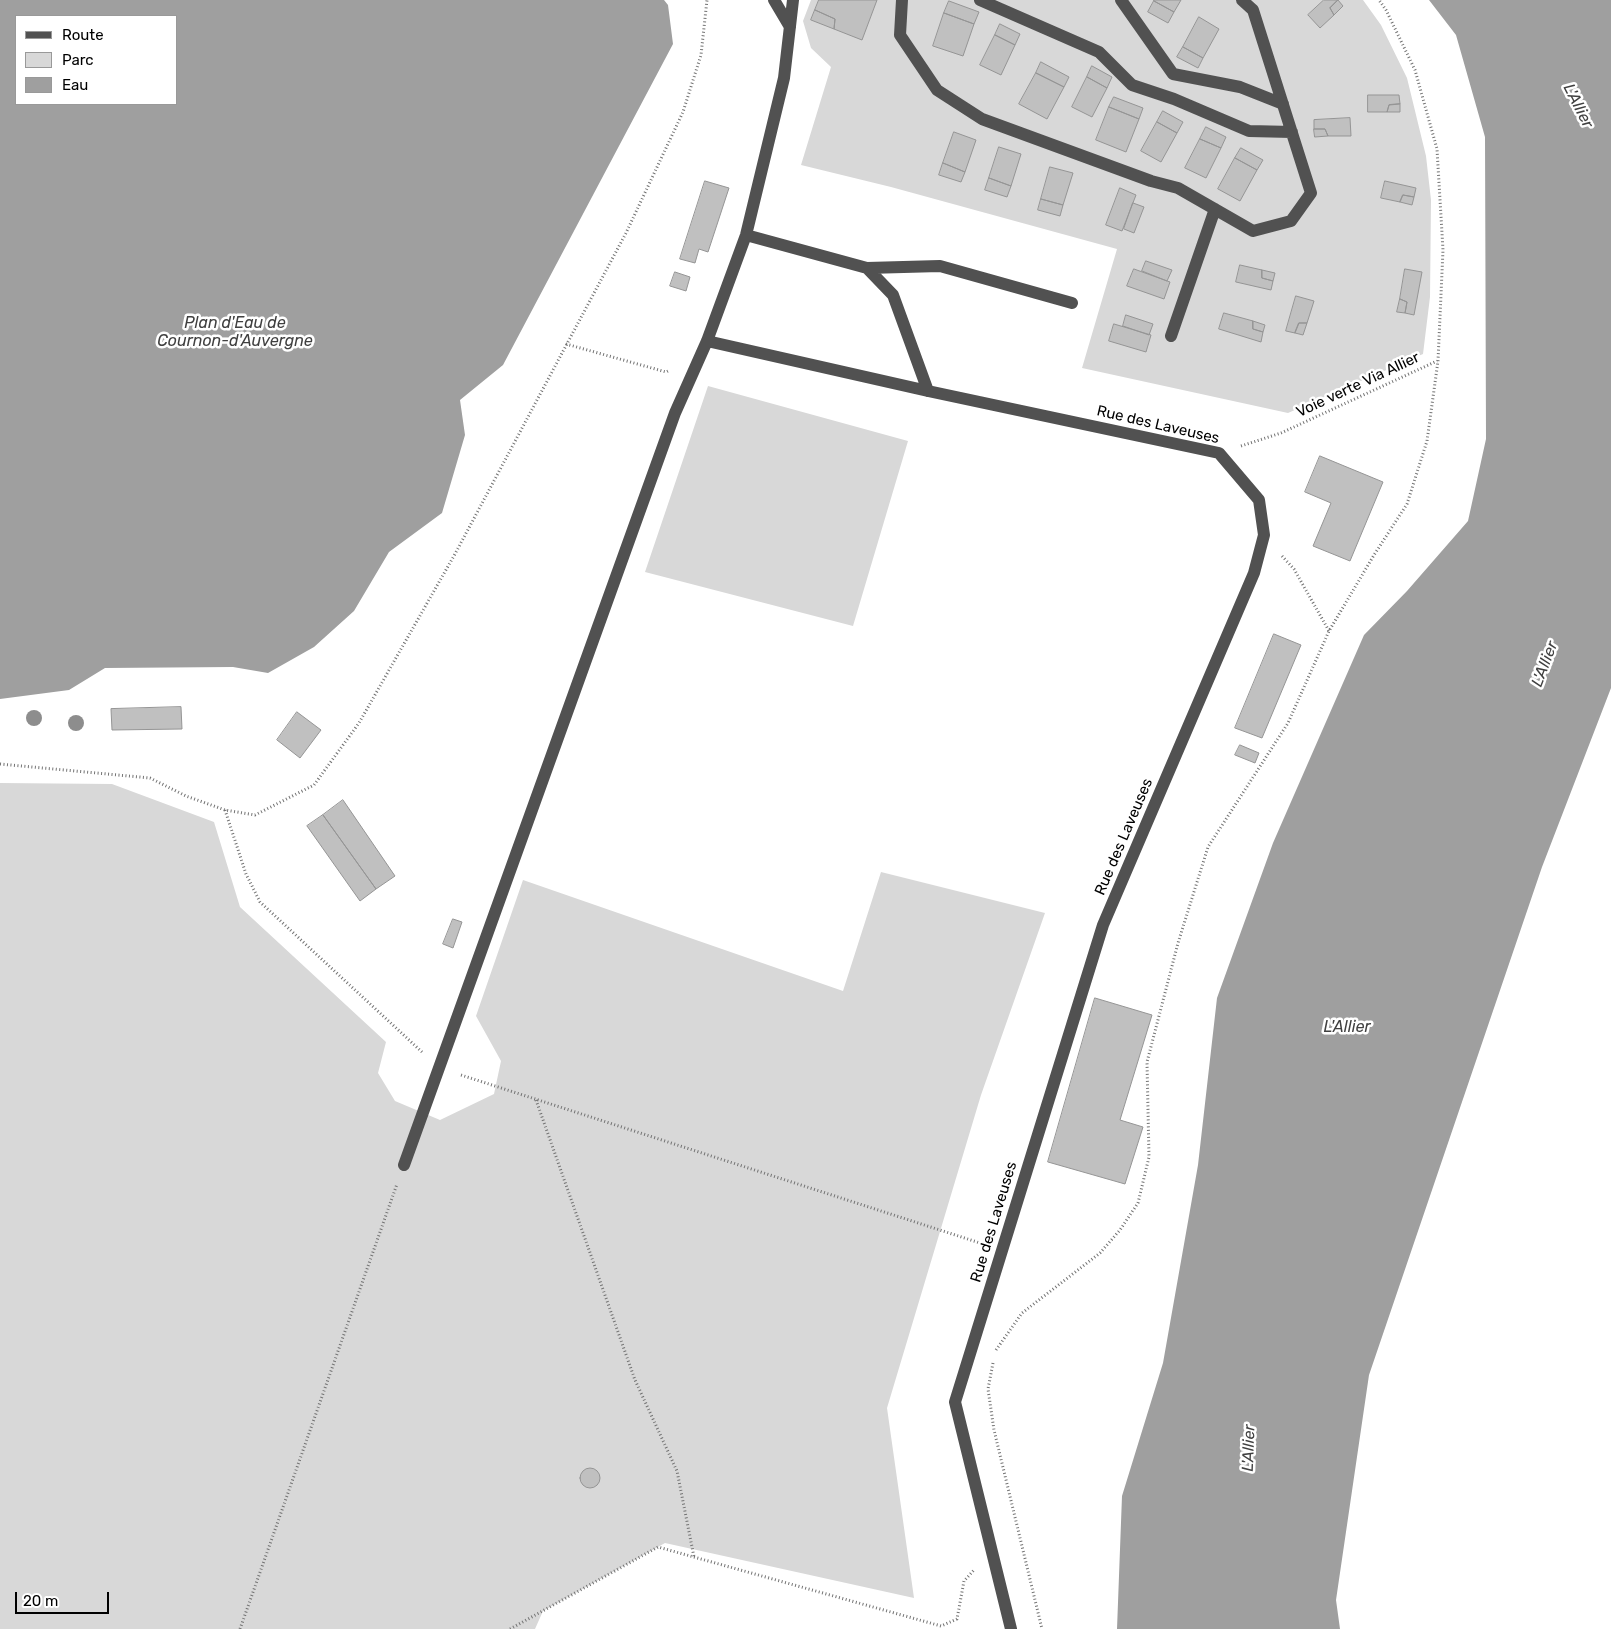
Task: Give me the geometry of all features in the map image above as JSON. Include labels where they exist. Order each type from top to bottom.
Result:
[{"type":"street","points":[[774,0],[790,27]]},
{"type":"street","points":[[404,1165],[675,413],[707,341],[746,235],[784,78],[793,0]]},
{"type":"street","points":[[902,0],[900,35],[937,90],[982,119],[1151,181],[1178,188],[1253,231],[1291,221],[1311,193],[1253,10],[1242,0]]},
{"type":"street","points":[[980,0],[1098,52],[1132,85],[1174,99],[1249,131],[1292,132]]},
{"type":"street","points":[[1121,0],[1173,74],[1240,87],[1282,104]]},
{"type":"street","points":[[1171,336],[1215,209]]},
{"type":"street","points":[[746,235],[867,268],[940,266],[1072,303]]},
{"type":"street","points":[[867,268],[893,294],[928,391]]},
{"type":"street","name":"Rue des Laveuses","points":[[707,341],[835,371],[1219,453],[1259,500],[1264,535],[1254,573],[1104,925],[955,1402],[1011,1629]]},
{"type":"path","points":[[0,764],[150,778],[186,796],[225,810],[255,814],[314,785],[359,723],[455,554],[626,233],[683,112],[702,54],[707,0]]},
{"type":"path","name":"Voie verte Via Allier","points":[[1219,453],[1281,433],[1438,361],[1443,250],[1437,149],[1415,70],[1386,10],[1379,0]]},
{"type":"path","points":[[566,344],[666,372],[673,367]]},
{"type":"path","points":[[995,1352],[1022,1313],[1100,1253],[1120,1230],[1138,1202],[1149,1157],[1147,1062],[1178,943],[1208,847],[1288,723],[1329,631],[1407,504],[1427,441],[1438,361]]},
{"type":"path","points":[[1264,535],[1294,569],[1329,631]]},
{"type":"path","points":[[225,810],[246,874],[260,902],[440,1068],[1002,1250]]},
{"type":"path","points":[[536,1099],[635,1380],[677,1471],[694,1557]]},
{"type":"path","points":[[240,1629],[404,1165]]},
{"type":"path","points":[[993,1362],[988,1389],[994,1430],[1042,1629]]},
{"type":"path","points":[[510,1629],[658,1547],[941,1626],[957,1619],[964,1581],[976,1568],[995,1564]]},
{"type":"green space","points":[[811,0],[1363,0],[1381,25],[1407,78],[1426,156],[1431,200],[1430,297],[1423,354],[1288,413],[1082,368],[1117,249],[891,187],[801,165],[831,67],[811,48],[803,21]]},
{"type":"green space","points":[[708,386],[908,441],[853,626],[645,572]]},
{"type":"green space","points":[[0,783],[112,784],[214,822],[240,907],[386,1042],[378,1073],[395,1101],[440,1120],[494,1094],[501,1061],[476,1016],[523,880],[843,991],[881,872],[1045,913],[981,1095],[887,1408],[914,1598],[665,1543],[543,1611],[535,1629],[0,1629]]},
{"type":"water","name":"Plan d'Eau de Cournon-d'Auvergne","points":[[0,0],[664,0],[668,5],[673,44],[503,365],[460,400],[465,435],[442,513],[389,552],[354,611],[314,647],[268,673],[233,667],[105,668],[69,690],[0,699]]},
{"type":"water","name":"L'Allier","points":[[1429,0],[1611,0],[1611,688],[1542,867],[1369,1375],[1336,1600],[1340,1629],[1117,1629],[1122,1496],[1163,1363],[1198,1165],[1217,998],[1273,843],[1364,635],[1407,591],[1468,521],[1486,439],[1485,137],[1456,35]]},
{"type":"building","points":[[819,0],[877,0],[862,40],[834,29],[835,19],[815,10]]},
{"type":"building","points":[[1154,0],[1181,0],[1174,12]]},
{"type":"building","points":[[1324,0],[1338,0],[1330,8],[1334,15],[1320,28],[1308,15]]},
{"type":"building","points":[[1338,0],[1343,6],[1334,15],[1330,8]]},
{"type":"building","points":[[949,1],[979,12],[974,24],[944,13]]},
{"type":"building","points":[[1154,1],[1174,12],[1168,23],[1148,12]]},
{"type":"building","points":[[815,10],[835,19],[834,29],[811,20]]},
{"type":"building","points":[[944,13],[974,24],[963,56],[933,46]]},
{"type":"building","points":[[1199,17],[1219,29],[1203,58],[1183,47]]},
{"type":"building","points":[[1000,24],[1020,34],[1015,45],[995,35]]},
{"type":"building","points":[[995,35],[1015,45],[1001,75],[980,65]]},
{"type":"building","points":[[1183,47],[1203,58],[1198,68],[1177,57]]},
{"type":"building","points":[[1041,62],[1069,77],[1064,87],[1036,73]]},
{"type":"building","points":[[1092,66],[1112,77],[1107,88],[1087,77]]},
{"type":"building","points":[[1036,73],[1064,87],[1047,119],[1019,104]]},
{"type":"building","points":[[1087,77],[1107,88],[1092,117],[1072,107]]},
{"type":"building","points":[[1368,95],[1399,95],[1400,104],[1389,105],[1387,112],[1368,112]]},
{"type":"building","points":[[1114,97],[1143,108],[1139,119],[1109,107]]},
{"type":"building","points":[[1400,104],[1400,112],[1387,112],[1389,105]]},
{"type":"building","points":[[1109,107],[1139,119],[1126,152],[1096,140]]},
{"type":"building","points":[[1163,111],[1183,122],[1177,133],[1157,122]]},
{"type":"building","points":[[1350,118],[1351,136],[1328,136],[1325,129],[1314,129],[1314,120]]},
{"type":"building","points":[[1157,122],[1177,133],[1161,162],[1141,151]]},
{"type":"building","points":[[1206,127],[1226,137],[1221,148],[1200,139]]},
{"type":"building","points":[[1314,129],[1325,129],[1328,136],[1315,137]]},
{"type":"building","points":[[954,132],[976,140],[965,172],[943,163]]},
{"type":"building","points":[[1200,139],[1221,148],[1206,178],[1185,168]]},
{"type":"building","points":[[999,147],[1021,154],[1011,186],[989,178]]},
{"type":"building","points":[[1241,148],[1263,160],[1257,170],[1235,158]]},
{"type":"building","points":[[1235,158],[1257,170],[1240,201],[1218,189]]},
{"type":"building","points":[[943,163],[965,172],[961,182],[939,175]]},
{"type":"building","points":[[1050,167],[1073,173],[1063,205],[1041,199]]},
{"type":"building","points":[[989,178],[1011,186],[1007,197],[985,190]]},
{"type":"building","points":[[705,181],[729,188],[708,252],[699,249],[695,263],[680,259]]},
{"type":"building","points":[[1385,181],[1416,188],[1414,197],[1403,195],[1400,202],[1381,198]]},
{"type":"building","points":[[1120,188],[1136,195],[1122,231],[1106,225]]},
{"type":"building","points":[[1403,195],[1414,197],[1412,205],[1400,202]]},
{"type":"building","points":[[1041,199],[1063,205],[1060,216],[1038,210]]},
{"type":"building","points":[[1133,203],[1144,207],[1134,233],[1124,229]]},
{"type":"building","points":[[1146,261],[1172,270],[1167,281],[1142,271]]},
{"type":"building","points":[[1240,265],[1262,270],[1262,278],[1273,281],[1271,290],[1236,282]]},
{"type":"building","points":[[1134,269],[1170,282],[1164,299],[1127,286]]},
{"type":"building","points":[[1405,269],[1422,272],[1414,315],[1405,313],[1407,302],[1400,299]]},
{"type":"building","points":[[1262,270],[1275,273],[1273,281],[1262,278]]},
{"type":"building","points":[[675,272],[690,277],[686,291],[670,286]]},
{"type":"building","points":[[1296,296],[1314,301],[1307,323],[1299,323],[1295,333],[1286,331]]},
{"type":"building","points":[[1400,299],[1407,302],[1405,313],[1397,312]]},
{"type":"building","points":[[1224,313],[1253,321],[1253,329],[1263,332],[1261,342],[1219,329]]},
{"type":"building","points":[[1126,315],[1153,324],[1149,335],[1123,326]]},
{"type":"building","points":[[1253,321],[1265,325],[1263,332],[1253,329]]},
{"type":"building","points":[[1299,323],[1307,323],[1303,335],[1295,333]]},
{"type":"building","points":[[1114,324],[1151,335],[1146,352],[1109,341]]},
{"type":"building","points":[[1320,456],[1383,482],[1350,561],[1313,546],[1331,503],[1305,492]]},
{"type":"building","points":[[1274,634],[1301,645],[1262,738],[1235,728]]},
{"type":"building","points":[[181,707],[182,729],[112,730],[111,709]]},
{"type":"building","points":[[297,712],[321,730],[300,758],[277,740]]},
{"type":"building","points":[[1240,745],[1259,753],[1255,763],[1235,755]]},
{"type":"building","points":[[343,800],[395,876],[376,889],[323,815]]},
{"type":"building","points":[[323,815],[376,889],[360,901],[307,826]]},
{"type":"building","points":[[453,919],[462,922],[453,948],[443,944]]},
{"type":"building","points":[[1095,998],[1152,1015],[1120,1120],[1143,1127],[1125,1184],[1048,1162]]},
{"type":"building","points":[[586,1468],[594,1468],[600,1474],[600,1482],[594,1488],[586,1488],[580,1482],[580,1474]]}]
